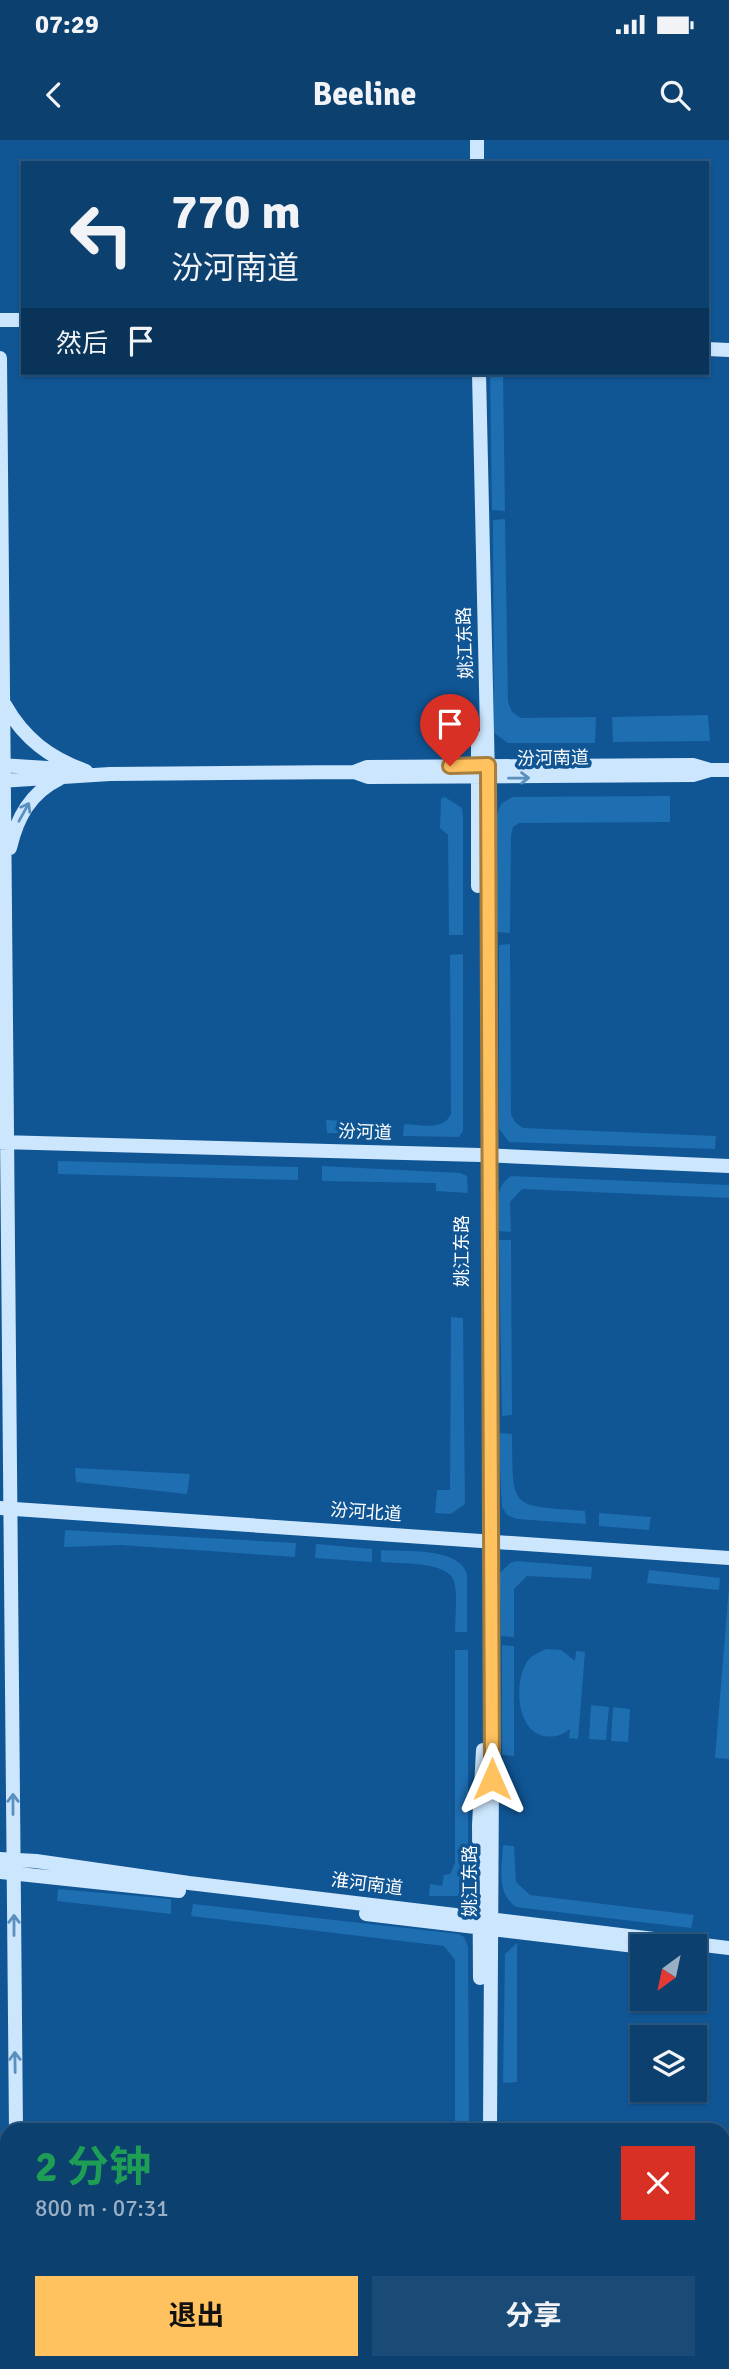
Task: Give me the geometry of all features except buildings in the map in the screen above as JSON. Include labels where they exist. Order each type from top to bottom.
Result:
[{"type":"street","points":[[470,140],[471,161]]},
{"type":"street","points":[[477,140],[477,161]]},
{"type":"street","points":[[0,320],[21,320]]},
{"type":"street","points":[[709,348],[729,350]]},
{"type":"street","points":[[0,358],[4,703],[1,781],[6,867],[3,1142],[7,1865],[16,2123]]},
{"type":"street","name":"姚江东路","points":[[473,375],[483,772]]},
{"type":"street","name":"姚江东路","points":[[479,375],[487,1540],[483,2123]]},
{"type":"street","points":[[4,703],[17,725],[38,746],[62,762],[86,771]]},
{"type":"street","name":"汾河南道","points":[[1,765],[110,774]]},
{"type":"street","name":"汾河南道","points":[[1,781],[110,774],[354,772],[368,777],[483,772],[693,775],[710,770],[729,770]]},
{"type":"street","points":[[6,867],[24,808],[44,788],[66,776]]},
{"type":"street","name":"汾河道","points":[[3,1142],[484,1155],[729,1166]]},
{"type":"street","name":"汾河北道","points":[[5,1508],[729,1558]]},
{"type":"street","name":"淮河南道","points":[[7,1865],[484,1923],[729,1948]]},
{"type":"street","name":"姚江东路","points":[[484,1923],[490,2123]]},
{"type":"street","name":"淮河南道","points":[[484,1923],[630,1945]]},
{"type":"street","points":[[707,1954],[729,1957]]},
{"type":"street","points":[[0,2357],[0,2369]]},
{"type":"shaded area","points":[[490,375],[503,375],[505,511],[492,510]]},
{"type":"shaded area","points":[[505,519],[508,702],[512,712],[521,718],[596,717],[595,743],[508,743],[494,733],[493,520]]},
{"type":"shaded area","points":[[708,715],[710,741],[613,742],[612,717]]},
{"type":"shaded area","points":[[670,796],[670,822],[519,823],[513,827],[510,933],[497,932],[497,814],[501,804],[512,797]]},
{"type":"shaded area","points":[[445,797],[462,808],[463,935],[449,935],[448,835],[440,828],[441,798]]},
{"type":"shaded area","points":[[510,944],[511,1115],[516,1123],[523,1128],[716,1136],[715,1149],[509,1142],[499,1129],[499,945]]},
{"type":"shaded area","points":[[463,954],[463,1131],[459,1137],[403,1136],[404,1124],[437,1125],[443,1123],[451,1114],[450,955]]},
{"type":"shaded area","points":[[326,1120],[390,1123],[390,1135],[327,1133]]},
{"type":"shaded area","points":[[58,1161],[298,1167],[298,1180],[58,1174]]},
{"type":"shaded area","points":[[322,1166],[460,1173],[467,1176],[468,1193],[436,1191],[436,1183],[322,1181]]},
{"type":"shaded area","points":[[511,1176],[729,1185],[729,1198],[522,1189],[510,1202],[511,1232],[499,1231],[499,1194],[505,1181]]},
{"type":"shaded area","points":[[499,1240],[511,1240],[512,1415],[502,1416]]},
{"type":"shaded area","points":[[451,1317],[463,1318],[465,1504],[451,1514],[435,1513],[437,1490],[450,1490]]},
{"type":"shaded area","points":[[498,1433],[512,1434],[513,1478],[515,1491],[520,1499],[542,1507],[585,1511],[586,1524],[517,1519],[507,1515],[502,1507]]},
{"type":"shaded area","points":[[75,1468],[190,1474],[187,1494],[76,1482]]},
{"type":"shaded area","points":[[599,1513],[651,1517],[649,1530],[599,1526]]},
{"type":"shaded area","points":[[65,1530],[296,1543],[295,1557],[121,1545],[64,1547]]},
{"type":"shaded area","points":[[316,1544],[372,1549],[372,1562],[315,1558]]},
{"type":"shaded area","points":[[381,1550],[443,1555],[462,1565],[467,1574],[467,1632],[455,1632],[456,1593],[450,1575],[433,1567],[381,1562]]},
{"type":"shaded area","points":[[517,1561],[592,1567],[591,1579],[527,1576],[514,1589],[514,1637],[501,1636],[500,1573],[510,1563]]},
{"type":"shaded area","points":[[649,1570],[720,1578],[719,1590],[647,1583]]},
{"type":"shaded area","points":[[729,1587],[729,1759],[715,1758]]},
{"type":"shaded area","points":[[502,1645],[514,1646],[514,1756],[502,1755]]},
{"type":"shaded area","points":[[546,1649],[561,1650],[575,1661],[576,1651],[585,1652],[578,1739],[569,1738],[570,1729],[552,1737],[544,1736],[526,1723],[522,1712],[519,1687],[525,1664],[531,1657]]},
{"type":"shaded area","points":[[455,1650],[468,1650],[468,1888],[459,1896],[429,1896],[430,1884],[442,1886],[444,1875],[450,1874],[455,1863]]},
{"type":"shaded area","points":[[591,1705],[609,1707],[606,1740],[589,1739]]},
{"type":"shaded area","points":[[613,1707],[630,1709],[628,1742],[611,1741]]},
{"type":"shaded area","points":[[503,1845],[514,1846],[516,1882],[530,1895],[694,1915],[691,1928],[516,1907],[505,1895],[503,1887]]},
{"type":"shaded area","points":[[58,1889],[171,1899],[171,1914],[57,1901]]},
{"type":"shaded area","points":[[193,1904],[459,1934],[464,1937],[468,1947],[469,2123],[455,2123],[455,1960],[444,1946],[191,1916]]},
{"type":"shaded area","points":[[517,1943],[517,2082],[503,2083],[505,1954]]},
{"type":"route","points":[[450,766],[488,765],[492,1779]]}]
